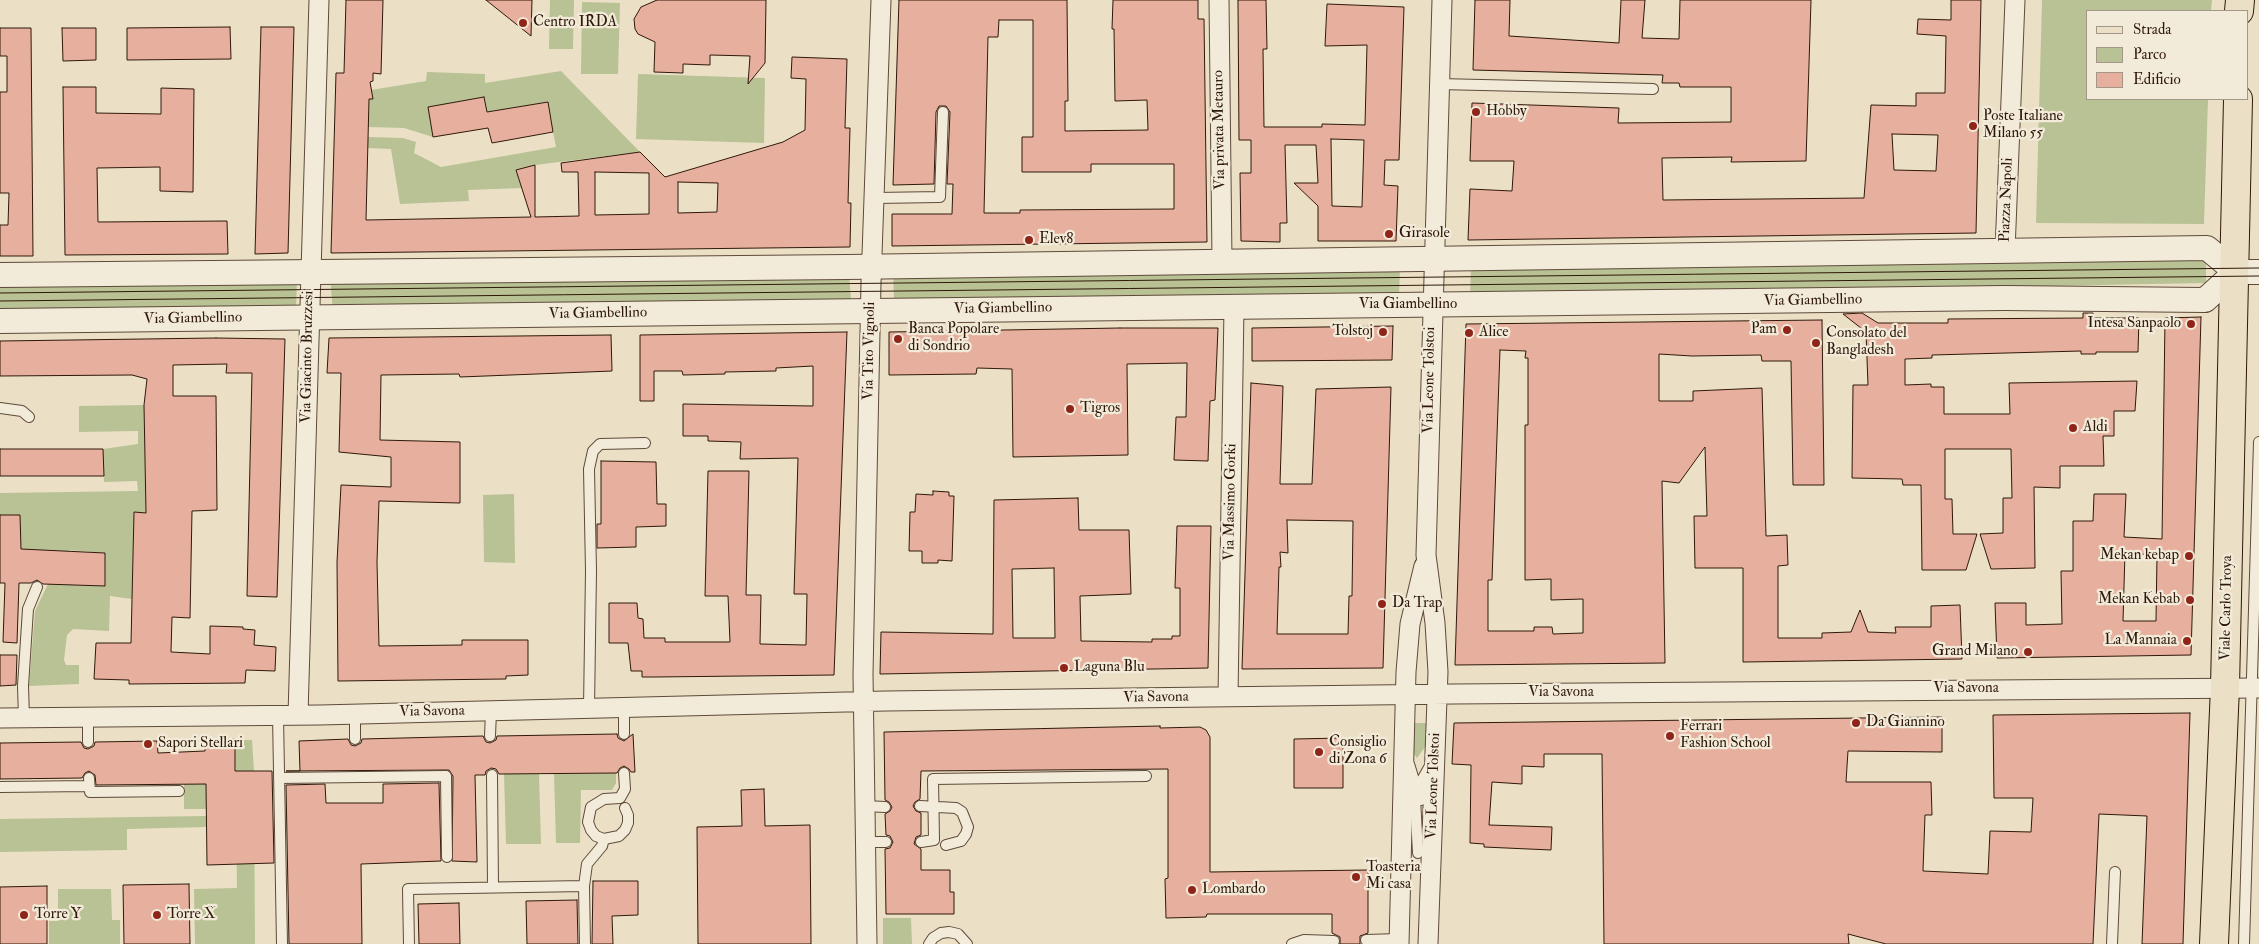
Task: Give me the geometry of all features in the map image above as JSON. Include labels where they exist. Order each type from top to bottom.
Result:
[{"type":"main road","points":[[2238,100],[2247,272]]},
{"type":"main road","name":"Viale Carlo Troya","points":[[2214,944],[2225,687],[2247,272]]},
{"type":"street","name":"Via Giacinto Bruzzesi","points":[[298,715],[319,0]]},
{"type":"street","name":"Via Tito Vignoli","points":[[864,702],[872,266],[881,0]]},
{"type":"street","name":"Via privata Metauro","points":[[1219,0],[1222,260]]},
{"type":"street","name":"Via Leone Tolstoi","points":[[1428,944],[1438,694],[1435,623],[1426,556],[1433,258],[1442,0]]},
{"type":"street","name":"Piazza Napoli","points":[[2015,0],[2005,251],[2207,248],[2247,272]]},
{"type":"street","points":[[0,275],[2005,251]]},
{"type":"street","name":"Via Giambellino","points":[[0,320],[2005,298],[2206,300],[2247,272]]},
{"type":"street","name":"Via Massimo Gorki","points":[[1228,697],[1234,306]]},
{"type":"street","name":"Via Leone Tolstoi","points":[[1399,942],[1406,695],[1410,624],[1426,556]]},
{"type":"street","name":"Via Savona","points":[[0,718],[298,715],[864,702],[1438,694],[2256,688]]},
{"type":"street","points":[[864,702],[867,944]]},
{"type":"street","points":[[1400,894],[1413,884],[1426,889],[1430,898]]},
{"type":"lane","points":[[1439,84],[1653,89]]},
{"type":"lane","points":[[875,198],[940,197],[943,112]]},
{"type":"lane","points":[[0,408],[22,411],[29,417]]},
{"type":"lane","name":"Viale Carlo Troya","points":[[2244,944],[2256,688],[2259,442]]},
{"type":"lane","points":[[589,708],[591,572],[589,469],[593,451],[600,444],[645,444]]},
{"type":"lane","points":[[24,718],[23,686],[28,608],[37,587]]},
{"type":"lane","points":[[624,708],[624,734]]},
{"type":"lane","points":[[490,736],[491,711]]},
{"type":"lane","points":[[355,714],[355,739]]},
{"type":"lane","points":[[278,715],[282,944]]},
{"type":"lane","points":[[88,717],[88,742]]},
{"type":"lane","points":[[1405,751],[1414,780],[1418,853],[1422,780],[1435,756]]},
{"type":"lane","points":[[624,773],[625,790],[620,798],[604,799],[591,807],[588,814],[591,830],[596,836],[612,839],[625,830],[628,815],[625,808]]},
{"type":"lane","points":[[279,778],[356,774],[446,776],[447,857]]},
{"type":"lane","points":[[492,775],[494,887]]},
{"type":"lane","points":[[921,842],[934,840],[933,779],[1146,776]]},
{"type":"lane","points":[[0,787],[89,782],[90,792],[179,791]]},
{"type":"lane","points":[[920,806],[933,805],[956,808],[967,819],[968,826],[961,841],[946,845]]},
{"type":"lane","points":[[865,806],[885,807]]},
{"type":"lane","points":[[585,944],[584,886],[587,864],[602,846],[604,838]]},
{"type":"lane","points":[[865,842],[886,842]]},
{"type":"lane","points":[[2112,944],[2115,872]]},
{"type":"lane","points":[[409,944],[408,889],[584,886]]},
{"type":"lane","points":[[929,944],[933,938],[941,933],[950,932],[958,934],[967,944]]},
{"type":"lane","points":[[1366,940],[1399,942]]},
{"type":"lane","points":[[1292,944],[1296,941],[1334,941]]},
{"type":"green space","points":[[550,0],[574,0],[573,49],[549,49]]},
{"type":"green space","points":[[2042,0],[2212,0],[2211,10],[2086,10],[2086,100],[2208,100],[2204,224],[2036,223]]},
{"type":"green space","points":[[582,2],[620,3],[618,74],[581,74]]},
{"type":"green space","points":[[561,71],[640,152],[535,165],[516,170],[522,188],[468,190],[469,201],[400,204],[391,149],[367,148],[368,137],[403,138],[416,142],[414,153],[441,167],[556,147],[547,102],[487,112],[484,97],[429,107],[433,137],[404,128],[368,127],[369,99],[373,98],[371,90],[426,81],[427,72],[485,74],[485,83]]},
{"type":"green space","points":[[638,74],[765,78],[764,143],[636,139]]},
{"type":"green space","points":[[2206,258],[2206,283],[1470,297],[1471,267]]},
{"type":"green space","points":[[1400,267],[1399,297],[894,299],[893,272]]},
{"type":"green space","points":[[849,273],[851,300],[333,312],[330,276]]},
{"type":"green space","points":[[297,276],[296,311],[0,312],[0,279]]},
{"type":"green space","points":[[144,405],[146,513],[134,513],[132,599],[110,596],[109,631],[73,629],[67,635],[64,660],[66,665],[79,665],[79,684],[29,686],[35,611],[48,584],[105,569],[105,553],[69,550],[68,556],[19,553],[0,515],[0,493],[138,491],[137,481],[104,482],[103,449],[138,444],[138,431],[79,432],[79,406]]},
{"type":"green space","points":[[514,494],[515,563],[484,562],[483,495]]},
{"type":"green space","points":[[1410,723],[1426,723],[1425,747],[1417,758],[1411,750]]},
{"type":"green space","points":[[235,740],[252,740],[254,771],[255,944],[195,944],[194,889],[237,888]]},
{"type":"green space","points":[[616,773],[616,783],[612,790],[581,790],[580,843],[556,843],[554,774]]},
{"type":"green space","points":[[504,774],[539,774],[541,844],[506,844]]},
{"type":"green space","points":[[184,784],[206,784],[206,809],[184,809]]},
{"type":"green space","points":[[206,816],[206,827],[127,829],[127,850],[0,852],[0,819]]},
{"type":"green space","points":[[58,889],[111,889],[112,920],[120,920],[120,944],[49,944],[49,921],[58,921]]},
{"type":"green space","points":[[883,918],[911,918],[912,944],[883,944]]},
{"type":"building","points":[[346,0],[383,0],[381,74],[373,73],[373,81],[370,82],[373,99],[369,99],[366,220],[531,217],[516,170],[535,165],[535,217],[579,216],[578,172],[562,172],[561,163],[640,152],[665,177],[783,142],[805,130],[806,79],[791,78],[792,57],[847,59],[845,128],[850,128],[848,203],[851,203],[850,247],[331,253],[336,73],[344,73]],"holes":[[[595,172],[649,173],[649,214],[595,215]],[[678,182],[718,183],[717,212],[678,213]]]},
{"type":"building","name":"Centro IRDA","points":[[486,0],[532,0],[531,36]]},
{"type":"building","points":[[657,0],[766,0],[765,63],[748,84],[750,56],[710,55],[710,65],[683,64],[683,73],[654,72],[655,42],[638,34],[635,29],[634,19],[641,7]]},
{"type":"building","points":[[899,0],[1067,0],[1068,101],[1065,101],[1065,131],[1148,130],[1147,100],[1115,101],[1114,29],[1112,29],[1113,0],[1198,0],[1198,19],[1204,19],[1207,242],[892,246],[892,214],[952,214],[953,184],[947,184],[950,112],[946,106],[939,106],[936,112],[934,184],[893,185]],"holes":[[[999,20],[1033,20],[1033,137],[1022,137],[1022,172],[1091,172],[1091,164],[1174,164],[1174,209],[1020,210],[1020,213],[984,213],[988,37],[998,37]]]},
{"type":"building","points":[[1238,0],[1266,0],[1267,49],[1263,49],[1264,127],[1322,127],[1322,124],[1365,125],[1367,45],[1325,46],[1327,4],[1404,7],[1399,160],[1385,160],[1384,185],[1398,186],[1396,241],[1318,241],[1318,206],[1294,183],[1318,183],[1316,145],[1285,145],[1287,223],[1280,223],[1280,242],[1241,241],[1240,173],[1251,173],[1251,140],[1239,140]],"holes":[[[1331,139],[1364,140],[1362,207],[1332,206]]]},
{"type":"building","points":[[1475,0],[1510,0],[1509,36],[1619,43],[1621,0],[1645,0],[1642,38],[1679,39],[1680,0],[1811,0],[1806,161],[1731,162],[1732,157],[1662,158],[1663,200],[1864,198],[1871,105],[1916,106],[1916,93],[1945,93],[1946,36],[1917,34],[1918,19],[1951,20],[1951,0],[1981,0],[1976,233],[1468,240],[1470,189],[1512,191],[1514,161],[1470,161],[1472,103],[1619,108],[1618,123],[1731,122],[1731,87],[1680,87],[1679,83],[1662,83],[1663,75],[1473,70]],"holes":[[[1892,134],[1938,135],[1936,171],[1894,170]]]},
{"type":"building","points":[[230,27],[231,59],[127,60],[127,28]]},
{"type":"building","points":[[261,27],[294,27],[288,253],[255,254]]},
{"type":"building","points":[[0,28],[31,28],[33,256],[0,256],[0,225],[8,225],[9,193],[0,193],[0,92],[7,92],[7,56],[0,56]]},
{"type":"building","points":[[62,28],[96,28],[96,60],[63,61]]},
{"type":"building","points":[[63,87],[96,87],[96,113],[161,114],[161,88],[194,89],[193,192],[160,191],[160,167],[97,168],[98,222],[227,221],[228,254],[65,255]]},
{"type":"building","points":[[484,97],[487,112],[548,102],[553,132],[492,143],[488,128],[433,137],[428,107]]},
{"type":"building","points":[[1862,313],[1878,323],[1948,323],[1948,319],[2083,318],[2083,313],[2093,313],[2094,318],[2139,318],[2138,352],[2081,354],[2081,351],[1932,355],[1932,358],[1905,359],[1905,385],[1931,384],[1931,387],[1944,387],[1944,414],[2010,414],[2009,383],[2137,381],[2135,411],[2114,411],[2114,436],[2103,436],[2104,466],[2060,466],[2060,488],[2034,487],[2035,568],[1991,569],[1980,534],[2003,533],[2003,498],[2012,498],[2011,449],[1945,449],[1945,499],[1952,499],[1953,534],[1977,534],[1966,570],[1922,570],[1921,485],[1903,485],[1902,479],[1852,478],[1853,385],[1868,385],[1866,332],[1843,314]]},
{"type":"building","points":[[2201,317],[2191,655],[1997,658],[1995,603],[2026,603],[2026,625],[2062,624],[2061,571],[2073,571],[2073,521],[2093,521],[2094,494],[2126,494],[2124,537],[2162,539],[2165,318]],"holes":[[[2125,553],[2157,555],[2156,621],[2123,621]]]},
{"type":"building","points":[[1822,320],[1824,485],[1793,485],[1791,361],[1762,361],[1761,355],[1692,356],[1659,354],[1659,401],[1693,401],[1693,391],[1762,388],[1766,536],[1787,535],[1788,565],[1778,566],[1778,638],[1822,638],[1822,633],[1851,632],[1860,610],[1868,632],[1896,633],[1895,627],[1931,627],[1931,606],[1960,605],[1962,659],[1743,662],[1743,568],[1695,568],[1694,516],[1707,516],[1705,447],[1679,483],[1662,481],[1665,663],[1455,665],[1466,324]],"holes":[[[1500,350],[1526,351],[1525,358],[1528,358],[1528,425],[1525,425],[1525,580],[1551,579],[1551,600],[1583,599],[1583,633],[1553,634],[1552,627],[1534,627],[1534,631],[1488,631],[1488,580],[1492,580]]]},
{"type":"building","points":[[1393,326],[1392,360],[1252,361],[1252,328]]},
{"type":"building","points":[[1218,328],[1215,400],[1210,401],[1208,461],[1174,460],[1176,417],[1186,417],[1187,363],[1127,364],[1128,455],[1013,457],[1012,369],[977,368],[976,374],[889,375],[889,332]]},
{"type":"building","points":[[847,332],[834,675],[642,677],[642,671],[631,671],[628,643],[609,643],[609,603],[637,603],[638,618],[643,619],[644,638],[665,638],[665,642],[730,642],[728,596],[705,596],[708,471],[749,471],[746,595],[761,595],[760,644],[806,645],[807,594],[794,594],[798,458],[740,459],[741,442],[708,441],[708,436],[683,436],[683,404],[813,406],[813,366],[776,368],[776,371],[725,372],[725,374],[683,375],[682,371],[654,371],[654,401],[640,401],[640,335]]},
{"type":"building","points":[[611,335],[612,371],[460,377],[459,374],[381,375],[380,440],[460,442],[460,503],[379,501],[377,562],[379,646],[462,645],[462,640],[528,640],[528,675],[506,676],[506,679],[338,681],[337,562],[341,485],[391,487],[391,457],[339,452],[341,373],[327,373],[329,338]]},
{"type":"building","points":[[285,339],[277,597],[247,596],[252,373],[226,373],[227,364],[173,365],[173,396],[216,396],[217,510],[192,511],[190,618],[172,617],[171,652],[210,654],[210,626],[243,627],[243,629],[255,630],[254,645],[276,647],[275,671],[246,670],[245,683],[129,684],[129,680],[94,679],[96,643],[131,643],[134,512],[146,513],[144,405],[147,379],[132,375],[0,376],[0,341]]},
{"type":"building","points":[[1251,383],[1283,386],[1280,484],[1312,484],[1316,389],[1391,387],[1383,668],[1242,669]],"holes":[[[1287,520],[1353,521],[1352,596],[1349,596],[1348,634],[1277,634],[1279,567],[1281,567],[1280,552],[1288,553]]]},
{"type":"building","points":[[0,449],[103,449],[104,476],[0,476]]},
{"type":"building","points":[[601,461],[656,462],[657,504],[666,504],[666,526],[636,527],[636,547],[597,548],[597,524],[601,524]]},
{"type":"building","points":[[933,491],[949,492],[949,496],[954,496],[952,561],[938,560],[938,563],[922,563],[922,551],[909,551],[910,512],[915,512],[916,494],[933,495]]},
{"type":"building","points":[[1078,498],[1079,530],[1129,530],[1131,594],[1080,596],[1081,641],[1152,642],[1152,639],[1172,639],[1172,636],[1180,636],[1180,588],[1175,588],[1177,526],[1211,526],[1208,668],[880,674],[881,632],[993,634],[994,500]],"holes":[[[1054,568],[1055,638],[1013,638],[1012,569]]]},
{"type":"building","points":[[0,515],[20,515],[21,549],[105,553],[105,586],[43,584],[37,580],[31,583],[19,583],[17,643],[3,642],[5,583],[0,583]]},
{"type":"building","points":[[0,655],[17,655],[16,685],[0,686]]},
{"type":"building","points":[[2190,713],[2183,944],[2142,944],[2147,816],[2099,814],[2093,944],[1886,944],[1848,934],[1849,944],[1604,944],[1602,754],[1544,754],[1544,767],[1522,766],[1522,784],[1492,782],[1489,825],[1552,827],[1551,850],[1484,847],[1484,844],[1470,843],[1471,765],[1452,764],[1454,723],[1942,717],[1942,752],[1848,751],[1846,782],[1931,782],[1932,815],[1925,815],[1923,871],[1988,874],[1990,831],[2031,832],[2033,798],[1994,798],[1993,715]]},
{"type":"building","points":[[1160,726],[1160,728],[1200,727],[1206,730],[1210,737],[1210,872],[1368,870],[1368,933],[1360,936],[1360,944],[1340,944],[1340,937],[1332,933],[1332,914],[1207,914],[1206,917],[1166,918],[1165,879],[1168,878],[1168,769],[921,771],[920,799],[913,806],[916,811],[921,813],[921,835],[916,837],[914,844],[921,849],[921,870],[950,870],[950,892],[954,892],[954,914],[886,914],[885,849],[890,848],[893,842],[890,836],[886,835],[885,814],[892,807],[885,800],[884,732]]},
{"type":"building","points":[[617,734],[618,738],[624,741],[633,734],[635,772],[631,772],[624,766],[617,773],[499,774],[496,769],[491,768],[486,771],[485,775],[475,775],[477,862],[452,861],[453,776],[449,770],[300,771],[299,741],[348,739],[351,745],[355,746],[361,743],[362,739],[483,736],[486,742],[490,743],[496,740],[497,736]]},
{"type":"building","name":"Consiglio di Zona 6","points":[[1343,738],[1343,788],[1294,788],[1294,739]]},
{"type":"building","points":[[235,739],[235,771],[272,771],[274,863],[207,865],[206,784],[96,785],[95,775],[89,771],[82,778],[0,779],[0,743],[81,742],[84,748],[88,749],[94,746],[95,742],[157,741],[158,753],[205,751],[205,740]]},
{"type":"building","points":[[439,783],[441,861],[361,864],[362,944],[289,944],[286,785],[325,784],[326,803],[383,803],[383,784]]},
{"type":"building","points":[[764,789],[765,826],[810,825],[811,944],[698,944],[697,827],[742,826],[741,790]]},
{"type":"building","points":[[593,881],[638,881],[638,915],[612,916],[613,944],[592,944]]},
{"type":"building","name":"Torre X","points":[[189,884],[190,944],[124,944],[123,885]]},
{"type":"building","name":"Torre Y","points":[[47,886],[47,944],[0,944],[0,887]]},
{"type":"building","points":[[577,900],[578,944],[527,944],[526,901]]},
{"type":"building","points":[[459,903],[460,944],[419,944],[418,904]]},
{"type":"tram line","points":[[0,293],[2259,268]]},
{"type":"tram line","points":[[0,301],[2259,276]]},
{"type":"place","name":"Centro IRDA","points":[[523,23]]},
{"type":"place","name":"Hobby","points":[[1476,112]]},
{"type":"place","name":"Poste Italiane Milano 55","points":[[1973,126]]},
{"type":"place","name":"Girasole","points":[[1389,234]]},
{"type":"place","name":"Elev8","points":[[1029,240]]},
{"type":"place","name":"Intesa Sanpaolo","points":[[2191,324]]},
{"type":"place","name":"Pam","points":[[1787,330]]},
{"type":"place","name":"Tolstoj","points":[[1383,332]]},
{"type":"place","name":"Alice","points":[[1469,333]]},
{"type":"place","name":"Banca Popolare di Sondrio","points":[[898,339]]},
{"type":"place","name":"Consolato del Bangladesh","points":[[1816,343]]},
{"type":"place","name":"Tigros","points":[[1070,409]]},
{"type":"place","name":"Aldi","points":[[2073,428]]},
{"type":"place","name":"Mekan kebap","points":[[2189,556]]},
{"type":"place","name":"Mekan Kebab","points":[[2190,600]]},
{"type":"place","name":"Da Trap","points":[[1382,604]]},
{"type":"place","name":"La Mannaia","points":[[2187,641]]},
{"type":"place","name":"Grand Milano","points":[[2028,652]]},
{"type":"place","name":"Laguna Blu","points":[[1064,668]]},
{"type":"place","name":"Da Giannino","points":[[1856,723]]},
{"type":"place","name":"Ferrari Fashion School","points":[[1670,736]]},
{"type":"place","name":"Sapori Stellari","points":[[148,744]]},
{"type":"place","name":"Consiglio di Zona 6","points":[[1319,752]]},
{"type":"place","name":"Toasteria Mi casa","points":[[1356,877]]},
{"type":"place","name":"Lombardo","points":[[1192,890]]},
{"type":"place","name":"Torre Y","points":[[24,915]]},
{"type":"place","name":"Torre X","points":[[157,915]]}]
